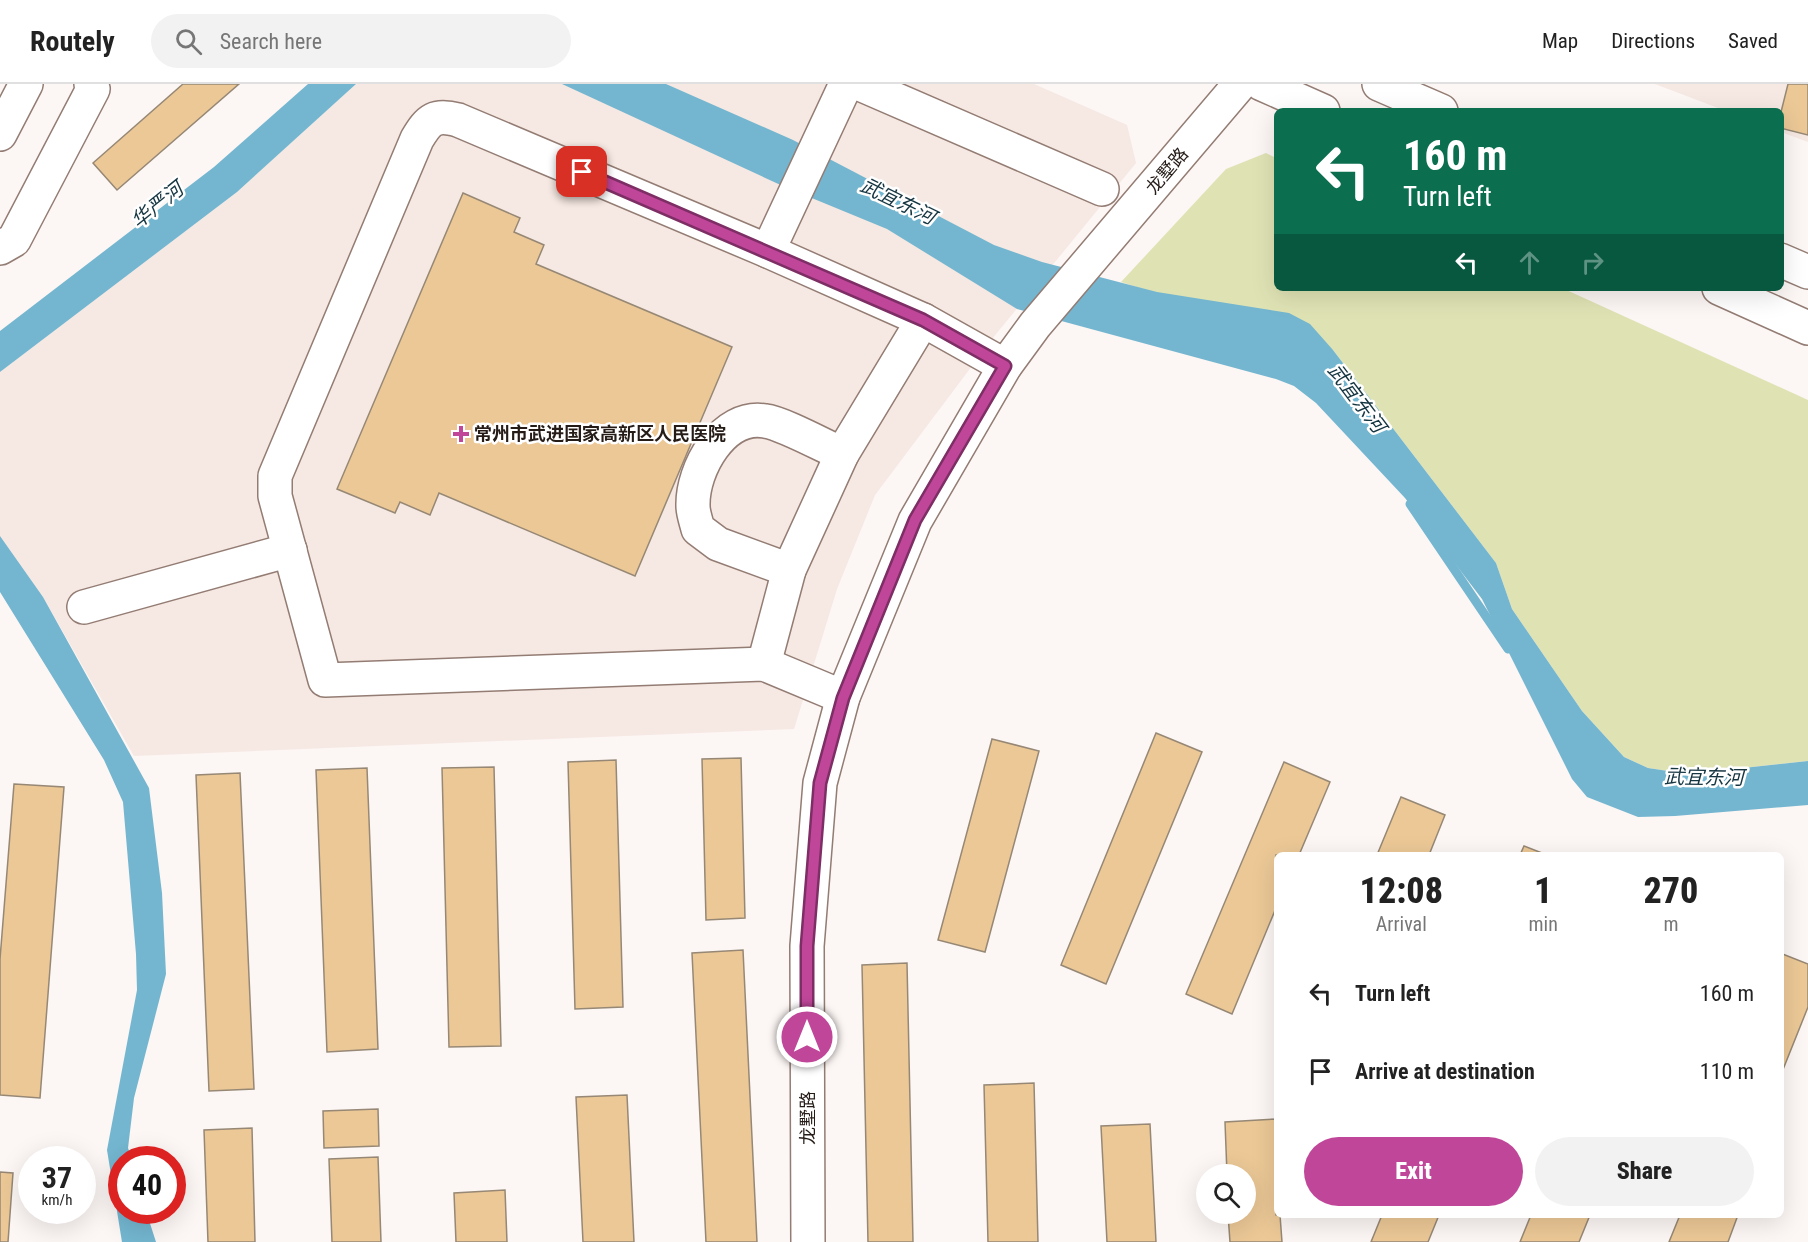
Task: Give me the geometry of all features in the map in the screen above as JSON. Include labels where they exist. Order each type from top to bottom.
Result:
[{"type":"street","points":[[0,134],[26,84]]},
{"type":"street","points":[[0,248],[14,240],[93,89],[91,84]]},
{"type":"street","points":[[768,251],[846,84]]},
{"type":"street","points":[[860,84],[1102,189]]},
{"type":"street","name":"龙墅路","points":[[808,1242],[807,946],[820,783],[843,698],[915,520],[1005,366],[1035,325],[1240,84]]},
{"type":"street","points":[[1262,84],[1316,108]]},
{"type":"street","points":[[1379,84],[1434,108]]},
{"type":"street","points":[[843,698],[764,664],[325,680],[275,496],[275,476],[417,139],[427,123],[443,116],[458,120],[768,251],[923,320],[1005,366]]},
{"type":"street","points":[[1784,262],[1808,272]]},
{"type":"street","points":[[1726,291],[1808,328]]},
{"type":"street","points":[[764,664],[789,570],[842,454],[923,320]]},
{"type":"street","points":[[789,570],[718,544],[698,529],[693,506],[697,479],[723,434],[741,422],[766,421],[842,454]]},
{"type":"street","points":[[84,607],[290,550]]},
{"type":"shaded area","name":"常州市武进国家高新区人民医院","points":[[356,84],[1034,84],[1127,125],[1136,163],[996,334],[875,495],[837,589],[794,729],[134,756],[43,597],[0,536],[0,372],[237,192]]},
{"type":"shaded area","points":[[1655,84],[1808,84],[1808,142],[1784,133],[1784,108],[1718,108]]},
{"type":"green space","points":[[1266,153],[1274,157],[1274,291],[1569,291],[1808,400],[1808,761],[1688,774],[1648,768],[1624,757],[1582,711],[1512,609],[1496,563],[1333,350],[1121,282],[1226,169]]},
{"type":"water","points":[[308,84],[356,84],[237,192],[0,372],[0,331],[214,167]]},
{"type":"water","points":[[562,84],[666,84],[793,140],[994,245],[1042,262],[1157,292],[1289,313],[1310,324],[1333,350],[1496,563],[1512,609],[1582,711],[1624,757],[1648,768],[1688,774],[1808,761],[1808,805],[1638,817],[1587,797],[1572,779],[1482,599],[1405,498],[1316,403],[1294,386],[1276,379],[1017,309],[887,229],[785,187]]},
{"type":"water","points":[[0,536],[43,597],[149,788],[162,893],[166,974],[134,1098],[128,1146],[108,1146],[108,1156],[107,1150],[137,990],[123,802],[104,760],[0,592]]},
{"type":"water","points":[[119,1224],[150,1224],[156,1242],[122,1242]]},
{"type":"building","points":[[183,84],[239,84],[117,190],[93,163]]},
{"type":"building","points":[[1788,84],[1808,84],[1808,135],[1784,129],[1784,108],[1782,108]]},
{"type":"building","points":[[463,193],[520,218],[514,232],[544,245],[536,264],[732,347],[635,576],[439,493],[430,515],[400,502],[395,513],[337,489]]},
{"type":"building","points":[[1156,733],[1202,752],[1106,984],[1061,965]]},
{"type":"building","points":[[992,739],[1039,751],[985,952],[938,940]]},
{"type":"building","points":[[741,758],[745,918],[706,920],[702,759]]},
{"type":"building","points":[[616,760],[623,1007],[575,1009],[568,762]]},
{"type":"building","points":[[1284,762],[1330,782],[1300,852],[1274,852],[1274,913],[1232,1014],[1186,994]]},
{"type":"building","points":[[494,767],[501,1046],[449,1047],[442,768]]},
{"type":"building","points":[[367,768],[378,1049],[327,1052],[316,770]]},
{"type":"building","points":[[240,773],[254,1089],[209,1091],[196,775]]},
{"type":"building","points":[[14,784],[64,787],[40,1098],[0,1095],[0,959]]},
{"type":"building","points":[[1401,797],[1445,815],[1430,852],[1378,852]]},
{"type":"building","points":[[1524,846],[1539,852],[1521,852]]},
{"type":"building","points":[[743,950],[757,1242],[706,1242],[692,953]]},
{"type":"building","points":[[1784,955],[1808,964],[1808,1007],[1784,1067]]},
{"type":"building","points":[[907,963],[913,1242],[868,1242],[862,965]]},
{"type":"building","points":[[1034,1083],[1038,1242],[988,1242],[984,1085]]},
{"type":"building","points":[[627,1095],[634,1242],[583,1242],[576,1097]]},
{"type":"building","points":[[378,1109],[379,1146],[324,1148],[323,1111]]},
{"type":"building","points":[[1274,1119],[1274,1218],[1280,1218],[1282,1242],[1230,1242],[1229,1224],[1256,1224],[1256,1164],[1227,1164],[1225,1122]]},
{"type":"building","points":[[1150,1124],[1156,1242],[1107,1242],[1101,1126]]},
{"type":"building","points":[[252,1128],[255,1242],[208,1242],[204,1130]]},
{"type":"building","points":[[378,1157],[381,1242],[332,1242],[329,1159]]},
{"type":"building","points":[[0,1172],[13,1173],[8,1242],[0,1242]]},
{"type":"building","points":[[505,1190],[507,1242],[456,1242],[454,1193]]},
{"type":"building","points":[[1381,1218],[1438,1218],[1428,1242],[1371,1242]]},
{"type":"building","points":[[1530,1218],[1589,1218],[1579,1242],[1520,1242]]},
{"type":"building","points":[[1679,1218],[1737,1218],[1728,1242],[1669,1242]]},
{"type":"waterway","name":"武宜东河","points":[[1410,504],[1508,649]]},
{"type":"place","name":"常州市武进国家高新区人民医院","points":[[461,434]]},
{"type":"route","points":[[582,172],[923,320],[1005,366],[915,520],[843,698],[820,783],[807,946],[807,1037]]},
{"type":"water label","name":"华严河","points":[[157,205]]}]
